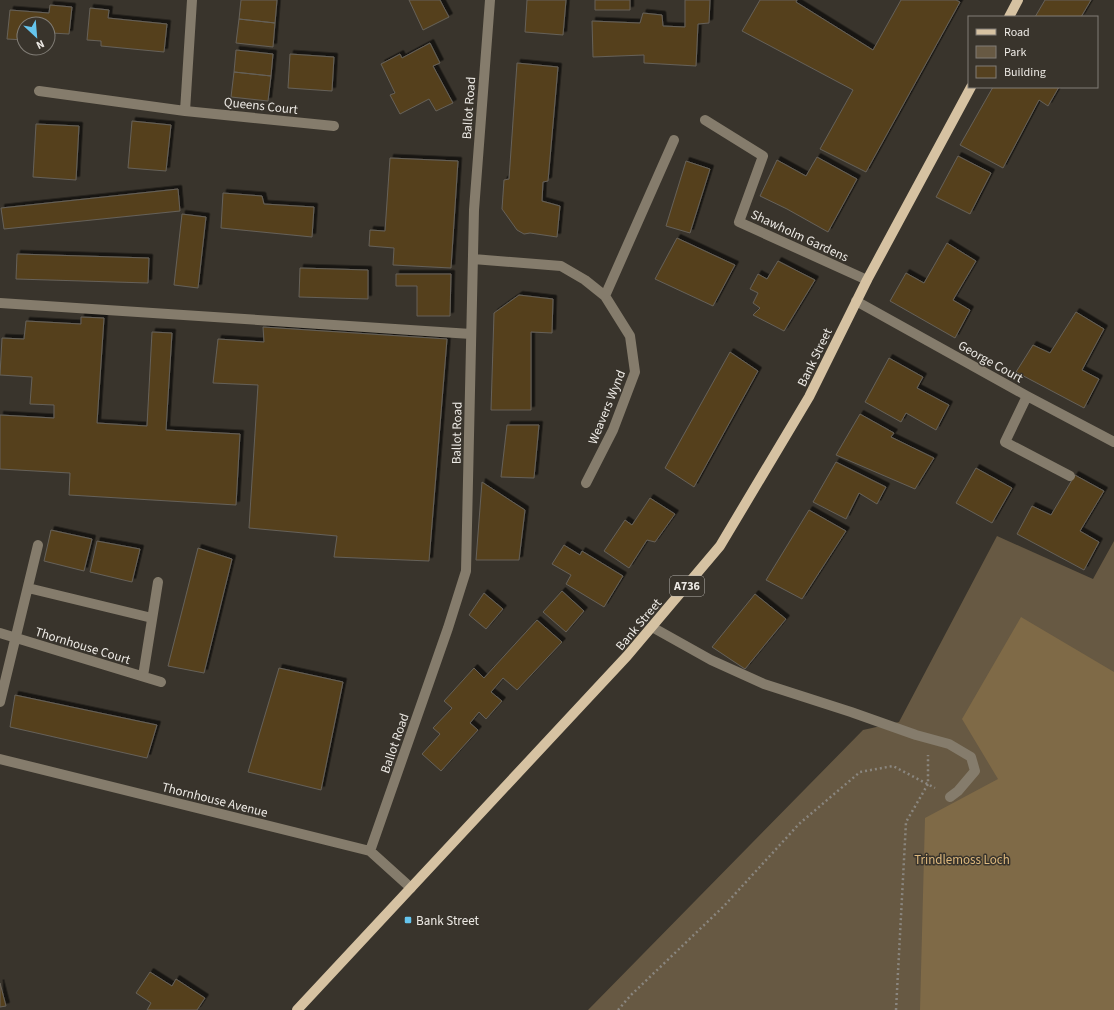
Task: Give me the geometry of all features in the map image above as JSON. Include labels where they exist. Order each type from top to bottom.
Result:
[{"type":"main road","points":[[1010,16],[1018,0]]},
{"type":"main road","name":"Bank Street","points":[[297,1010],[627,656],[720,546],[809,397],[856,301],[970,88]]},
{"type":"street","points":[[185,111],[192,0]]},
{"type":"street","name":"Ballot Road","points":[[370,851],[448,628],[466,571],[474,210],[490,0]]},
{"type":"street","name":"Queens Court","points":[[39,91],[185,111],[334,126]]},
{"type":"street","name":"Shawholm Gardens","points":[[705,120],[763,156],[738,222],[867,280]]},
{"type":"street","points":[[605,296],[674,140]]},
{"type":"street","name":"Weavers Wynd","points":[[473,259],[561,266],[585,280],[605,296],[630,336],[636,372],[613,430],[586,484]]},
{"type":"street","name":"George Court","points":[[856,301],[1027,396],[1114,442]]},
{"type":"street","points":[[0,303],[471,334]]},
{"type":"street","points":[[1027,396],[1005,442],[1070,476]]},
{"type":"street","name":"Thornhouse Court","points":[[0,702],[38,545]]},
{"type":"street","name":"Thornhouse Court","points":[[143,676],[158,582]]},
{"type":"street","points":[[28,588],[152,618]]},
{"type":"street","points":[[652,627],[711,660],[764,684],[949,744],[971,757],[975,771],[958,791],[950,797]]},
{"type":"street","name":"Thornhouse Court","points":[[0,633],[161,682]]},
{"type":"street","name":"Thornhouse Avenue","points":[[0,759],[370,851],[411,888]]},
{"type":"path","points":[[896,1010],[906,822],[928,784],[928,738]]},
{"type":"path","points":[[618,1010],[631,995],[724,906],[799,824],[860,772],[893,766],[950,797]]},
{"type":"green space","name":"Trindlemoss Loch","points":[[997,536],[1093,579],[1114,541],[1114,1010],[588,1010],[863,730],[899,722]]},
{"type":"green space","points":[[1021,617],[1114,672],[1114,1010],[920,1010],[925,818],[998,779],[962,719]]},
{"type":"building","points":[[241,0],[277,0],[275,23],[239,19]]},
{"type":"building","points":[[409,0],[440,0],[449,17],[423,30]]},
{"type":"building","points":[[527,0],[566,0],[563,35],[525,32]]},
{"type":"building","points":[[595,0],[630,0],[630,10],[595,10]]},
{"type":"building","points":[[685,0],[710,0],[709,23],[698,24],[696,66],[644,63],[644,55],[593,57],[592,21],[640,23],[643,13],[662,15],[663,26],[685,27]]},
{"type":"building","points":[[760,0],[797,0],[796,2],[873,50],[901,0],[956,0],[960,2],[866,172],[820,149],[853,90],[742,31]]},
{"type":"building","points":[[1045,0],[1091,0],[1082,16],[1036,16]]},
{"type":"building","points":[[50,5],[72,7],[69,34],[56,33],[56,16],[16,16],[16,40],[7,39],[10,10],[49,13]]},
{"type":"building","points":[[90,8],[109,10],[108,18],[167,24],[164,52],[101,46],[101,41],[87,40]]},
{"type":"building","points":[[239,19],[275,23],[273,47],[236,43]]},
{"type":"building","points":[[430,43],[440,63],[433,66],[453,103],[436,111],[429,99],[400,114],[390,95],[395,93],[381,64],[400,54],[402,58]]},
{"type":"building","points":[[236,50],[273,54],[271,76],[234,72]]},
{"type":"building","points":[[290,54],[334,57],[332,91],[288,88]]},
{"type":"building","points":[[517,63],[558,67],[548,181],[543,182],[542,201],[560,206],[557,237],[530,233],[524,234],[517,230],[502,209],[504,180],[509,179]]},
{"type":"building","points":[[234,72],[271,76],[268,101],[231,97]]},
{"type":"building","points":[[992,88],[1058,88],[1048,106],[1039,100],[1003,168],[960,145]]},
{"type":"building","points":[[132,121],[171,125],[166,171],[128,168]]},
{"type":"building","points":[[36,124],[79,126],[76,180],[33,177]]},
{"type":"building","points":[[958,156],[991,173],[970,214],[936,197]]},
{"type":"building","points":[[817,157],[857,179],[828,232],[760,196],[777,160],[806,176]]},
{"type":"building","points":[[390,158],[458,161],[451,268],[393,265],[394,248],[369,246],[370,230],[385,231]]},
{"type":"building","points":[[686,161],[710,169],[690,233],[666,226]]},
{"type":"building","points":[[178,189],[180,211],[4,229],[1,208]]},
{"type":"building","points":[[223,193],[262,196],[264,204],[314,207],[312,237],[221,228]]},
{"type":"building","points":[[182,214],[206,217],[198,288],[174,285]]},
{"type":"building","points":[[677,238],[735,265],[713,306],[655,279]]},
{"type":"building","points":[[947,243],[976,261],[953,300],[970,310],[955,338],[890,301],[906,273],[924,283]]},
{"type":"building","points":[[17,254],[149,258],[148,283],[16,279]]},
{"type":"building","points":[[778,261],[815,280],[784,331],[753,315],[760,308],[753,303],[758,293],[750,289],[758,274],[767,279]]},
{"type":"building","points":[[300,268],[368,270],[368,299],[299,297]]},
{"type":"building","points":[[396,274],[451,274],[450,316],[417,316],[417,286],[396,286]]},
{"type":"building","points":[[519,295],[553,299],[552,333],[531,332],[531,410],[491,410],[494,313]]},
{"type":"building","points":[[1076,312],[1104,329],[1082,370],[1099,379],[1084,408],[1016,372],[1033,345],[1050,353]]},
{"type":"building","points":[[81,317],[104,318],[97,423],[147,426],[152,332],[172,333],[166,430],[240,434],[236,505],[69,495],[70,473],[0,469],[0,415],[54,418],[54,405],[30,404],[32,377],[0,375],[2,338],[24,339],[26,321],[81,324]]},
{"type":"building","points":[[263,327],[447,339],[429,561],[334,557],[337,536],[249,528],[258,385],[213,383],[218,339],[264,342]]},
{"type":"building","points":[[730,352],[758,371],[694,487],[665,468]]},
{"type":"building","points":[[889,358],[923,377],[917,388],[949,405],[936,430],[906,413],[901,422],[865,402]]},
{"type":"building","points":[[860,414],[894,433],[891,437],[934,458],[915,489],[836,455]]},
{"type":"building","points":[[507,425],[539,425],[534,478],[501,477]]},
{"type":"building","points":[[836,462],[886,487],[877,504],[859,493],[846,519],[813,502]]},
{"type":"building","points":[[976,468],[1012,488],[992,523],[956,503]]},
{"type":"building","points":[[1075,475],[1104,491],[1080,531],[1099,542],[1084,570],[1017,534],[1032,506],[1051,515]]},
{"type":"building","points":[[482,482],[525,510],[519,560],[476,560]]},
{"type":"building","points":[[650,498],[675,514],[655,542],[647,540],[629,568],[604,551],[625,520],[632,525]]},
{"type":"building","points":[[809,510],[846,531],[802,599],[766,580]]},
{"type":"building","points":[[51,530],[92,539],[84,571],[44,561]]},
{"type":"building","points":[[97,541],[140,549],[132,582],[90,572]]},
{"type":"building","points":[[564,545],[580,555],[582,551],[623,576],[604,607],[566,584],[571,575],[552,564]]},
{"type":"building","points":[[198,548],[232,559],[204,673],[168,666]]},
{"type":"building","points":[[562,591],[584,611],[566,632],[543,612]]},
{"type":"building","points":[[484,593],[503,609],[486,629],[469,615]]},
{"type":"building","points":[[755,594],[786,619],[745,669],[712,647]]},
{"type":"building","points":[[537,620],[562,642],[517,690],[503,678],[491,692],[502,701],[486,719],[479,712],[470,723],[478,730],[441,771],[422,754],[440,734],[433,728],[452,708],[444,701],[474,668],[484,678]]},
{"type":"building","points":[[279,668],[343,682],[321,790],[248,772]]},
{"type":"building","points":[[15,695],[157,725],[147,758],[10,727]]},
{"type":"building","points":[[150,972],[172,986],[176,979],[205,998],[197,1010],[147,1010],[151,1003],[136,993]]},
{"type":"building","points":[[0,983],[6,1006],[0,1007]]},
{"type":"place","name":"Bank Street","points":[[408,920]]}]
